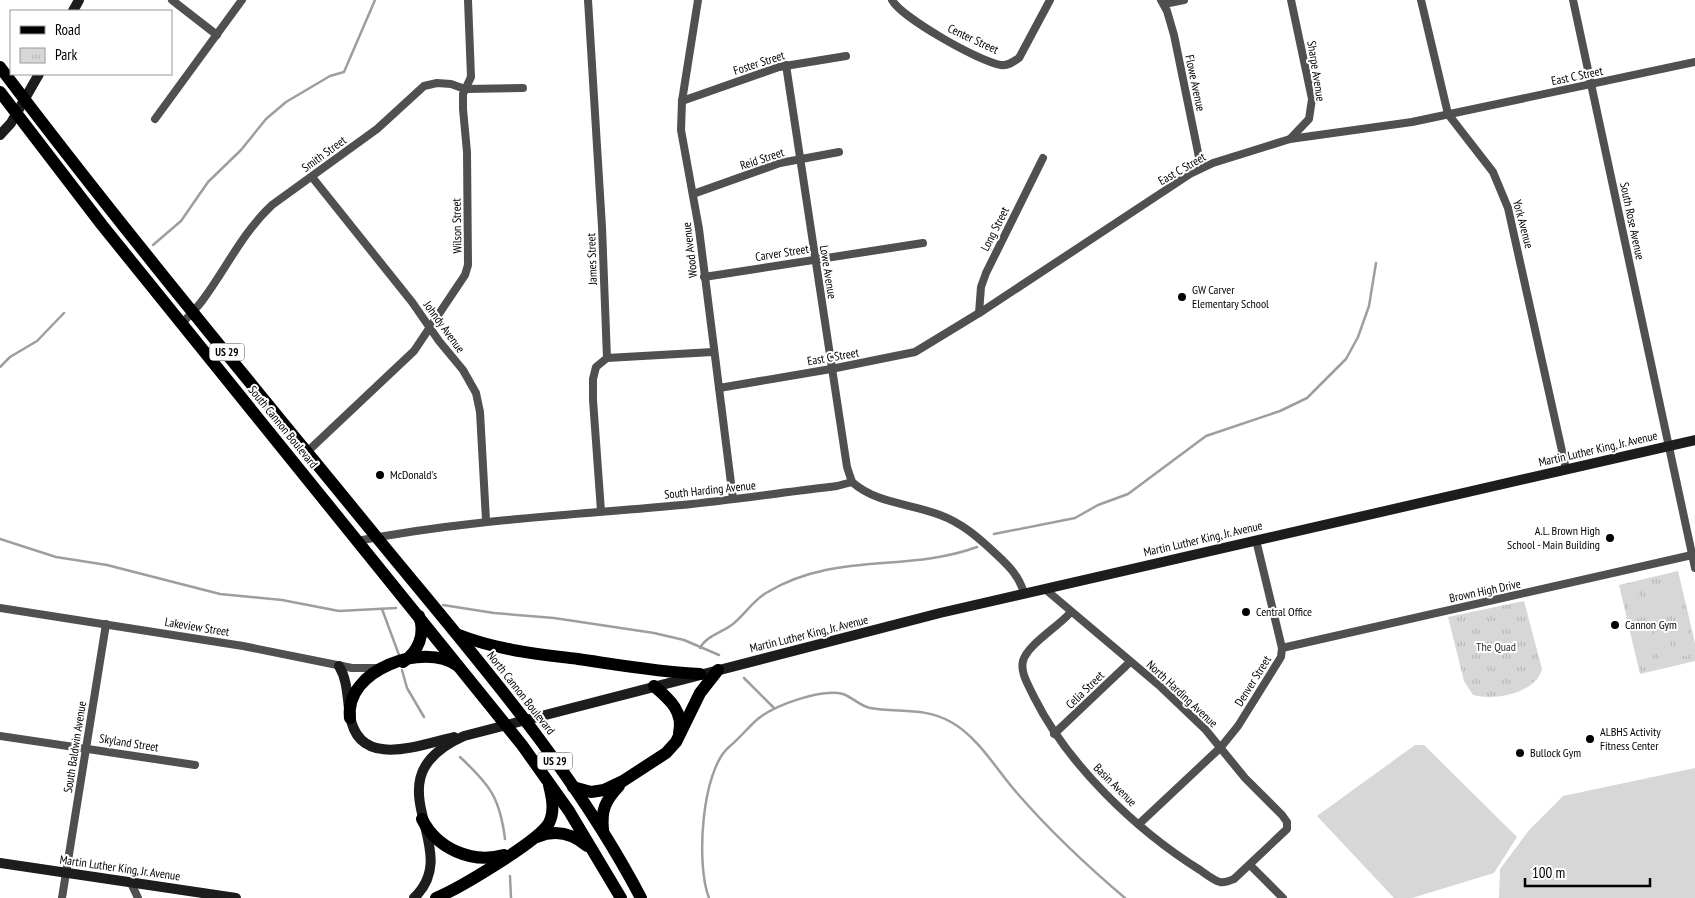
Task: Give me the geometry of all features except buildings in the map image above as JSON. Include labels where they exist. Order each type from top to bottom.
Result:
[{"type":"main road","name":"South Cannon Boulevard","points":[[0,67],[193,310],[456,634]]},
{"type":"main road","points":[[0,135],[16,114],[38,75]]},
{"type":"main road","name":"South Cannon Boulevard","points":[[0,92],[182,324],[467,675],[546,778]]},
{"type":"main road","name":"Martin Luther King, Jr. Avenue","points":[[700,674],[1045,589],[1695,440]]},
{"type":"main road","points":[[402,662],[414,652],[420,641],[422,627],[419,616]]},
{"type":"main road","points":[[456,634],[482,644],[509,650],[667,672],[700,674]]},
{"type":"main road","name":"North Cannon Boulevard","points":[[456,634],[504,692],[573,787],[603,833],[641,898]]},
{"type":"main road","points":[[350,718],[350,704],[359,686],[373,673],[390,665],[423,658],[441,659],[453,663],[467,675]]},
{"type":"main road","points":[[339,666],[345,680],[350,718],[355,731],[361,739],[382,750],[400,750],[476,732],[700,674]]},
{"type":"main road","points":[[573,787],[597,792],[623,781],[666,753],[679,735],[700,693],[718,670]]},
{"type":"main road","points":[[654,686],[670,700],[678,712],[681,720],[679,735]]},
{"type":"main road","points":[[414,898],[426,883],[431,864],[430,844],[422,819],[418,792],[426,766],[444,746],[476,732]]},
{"type":"main road","points":[[436,898],[462,885],[514,852],[546,827],[552,814],[552,798],[546,778]]},
{"type":"main road","name":"US 29","points":[[546,778],[620,898]]},
{"type":"main road","points":[[603,833],[601,818],[604,804],[623,781]]},
{"type":"main road","points":[[422,819],[439,840],[462,854],[474,858],[490,858],[514,852]]},
{"type":"main road","points":[[530,840],[548,833],[568,834],[585,844],[598,860]]},
{"type":"main road","name":"Martin Luther King, Jr. Avenue","points":[[0,863],[236,898]]},
{"type":"street","points":[[172,0],[217,35]]},
{"type":"street","points":[[155,119],[242,0]]},
{"type":"street","name":"Wilson Street","points":[[308,451],[414,351],[465,275],[469,260],[467,152],[463,108],[465,89],[471,77],[468,0]]},
{"type":"street","name":"James Street","points":[[588,0],[607,358]]},
{"type":"street","name":"Wood Avenue","points":[[698,0],[682,101],[681,130],[693,194],[733,499]]},
{"type":"street","name":"Center Street","points":[[892,0],[902,13],[938,36],[991,62],[1003,65],[1019,58],[1050,0]]},
{"type":"street","points":[[1163,2],[1184,0]]},
{"type":"street","name":"Sharpe Avenue","points":[[1290,139],[1309,119],[1312,98],[1291,0]]},
{"type":"street","name":"York Avenue","points":[[1421,0],[1448,114],[1493,172],[1508,208],[1566,470]]},
{"type":"street","name":"South Rose Avenue","points":[[1573,0],[1695,568]]},
{"type":"street","name":"Flowe Avenue","points":[[1163,2],[1174,35],[1201,167]]},
{"type":"street","name":"Foster Street","points":[[682,101],[786,65],[846,56]]},
{"type":"street","name":"East C Street","points":[[719,388],[832,369],[915,352],[1201,167],[1290,139],[1448,114],[1695,62]]},
{"type":"street","name":"Lowe Avenue","points":[[786,65],[846,467],[852,482]]},
{"type":"street","name":"Smith Street","points":[[182,324],[202,302],[243,238],[261,215],[377,129],[424,86],[437,83],[451,84],[465,89],[523,88]]},
{"type":"street","name":"Reid Street","points":[[693,194],[780,163],[839,152]]},
{"type":"street","name":"Long Street","points":[[978,313],[981,286],[986,273],[1043,158]]},
{"type":"street","name":"Johndy Avenue","points":[[312,177],[412,302],[463,370],[476,394],[480,412],[486,520]]},
{"type":"street","name":"Carver Street","points":[[704,277],[923,243]]},
{"type":"street","points":[[601,510],[593,379],[596,367],[607,358],[714,352]]},
{"type":"street","points":[[852,482],[876,497],[940,514],[963,526],[1018,576],[1024,594]]},
{"type":"street","name":"South Harding Avenue","points":[[357,540],[486,520],[733,499],[852,482]]},
{"type":"street","name":"Denver Street","points":[[1138,824],[1221,747],[1281,657],[1282,648],[1256,540]]},
{"type":"street","name":"Brown High Drive","points":[[1282,648],[1692,555]]},
{"type":"street","name":"North Harding Avenue","points":[[1045,589],[1070,613],[1130,662],[1199,723],[1246,778],[1282,815],[1287,822],[1287,829]]},
{"type":"street","name":"Lakeview Street","points":[[0,608],[243,646],[339,666],[364,669],[390,665]]},
{"type":"street","name":"Basin Avenue","points":[[1070,613],[1030,648],[1023,661],[1022,670],[1054,734],[1090,776],[1138,824],[1184,860],[1218,882],[1227,882],[1234,879],[1287,829]]},
{"type":"street","name":"South Baldwin Avenue","points":[[62,898],[106,624]]},
{"type":"street","name":"Celia Street","points":[[1054,734],[1130,662]]},
{"type":"street","name":"Skyland Street","points":[[0,736],[195,765]]},
{"type":"street","points":[[1250,865],[1283,898]]},
{"type":"street","points":[[131,883],[138,898]]},
{"type":"green space","points":[[1678,571],[1695,643],[1695,661],[1640,674],[1619,585]]},
{"type":"green space","points":[[1677,579],[1683,609],[1670,612],[1664,583]]},
{"type":"green space","points":[[1657,584],[1664,613],[1650,616],[1644,587]]},
{"type":"green space","points":[[1637,588],[1644,617],[1631,620],[1624,591]]},
{"type":"green space","name":"The Quad","points":[[1524,601],[1542,669],[1538,677],[1532,684],[1514,693],[1492,697],[1473,695],[1464,681],[1448,617]]},
{"type":"green space","points":[[1687,625],[1693,654],[1680,657],[1674,628]]},
{"type":"green space","points":[[1667,629],[1674,659],[1660,661],[1654,632]]},
{"type":"green space","points":[[1648,634],[1654,663],[1641,666],[1634,637]]},
{"type":"green space","points":[[1415,745],[1424,745],[1517,837],[1494,873],[1412,898],[1394,898],[1317,816]]},
{"type":"green space","points":[[1695,768],[1695,898],[1499,898],[1500,869],[1530,829],[1563,796]]},
{"type":"waterway","points":[[153,245],[181,221],[208,182],[241,150],[266,119],[286,102],[330,76],[344,72],[375,0]]},
{"type":"waterway","points":[[994,534],[1075,518],[1098,505],[1128,494],[1206,436],[1280,411],[1307,398],[1346,359],[1358,337],[1369,306],[1376,263]]},
{"type":"waterway","points":[[0,367],[10,357],[37,341],[64,313]]},
{"type":"waterway","points":[[0,539],[56,557],[107,565],[220,594],[282,600],[339,611],[396,608]]},
{"type":"waterway","points":[[700,648],[710,637],[733,624],[761,596],[792,580],[844,567],[924,559],[950,555],[977,547]]},
{"type":"waterway","points":[[443,605],[494,613],[554,618],[654,633],[684,640],[719,655]]},
{"type":"waterway","points":[[382,609],[399,655]]},
{"type":"waterway","points":[[402,670],[407,688],[424,717]]},
{"type":"waterway","points":[[744,678],[774,708]]},
{"type":"waterway","points":[[709,898],[705,883],[702,842],[707,797],[712,776],[720,759],[729,747],[759,718],[788,703],[823,693],[843,694],[870,708],[931,714],[941,717],[961,728],[986,754],[1042,821],[1125,898]]},
{"type":"waterway","points":[[460,757],[479,776],[492,793],[500,813],[505,839]]},
{"type":"waterway","points":[[510,876],[511,898]]},
{"type":"place","name":"GW Carver Elementary School","points":[[1182,297]]},
{"type":"place","name":"McDonald's","points":[[380,475]]},
{"type":"place","name":"A.L. Brown High School - Main Building","points":[[1610,538]]},
{"type":"place","name":"Central Office","points":[[1246,612]]},
{"type":"place","name":"Cannon Gym","points":[[1615,625]]},
{"type":"place","name":"ALBHS Activity Fitness Center","points":[[1590,739]]},
{"type":"place","name":"Bullock Gym","points":[[1520,753]]}]
